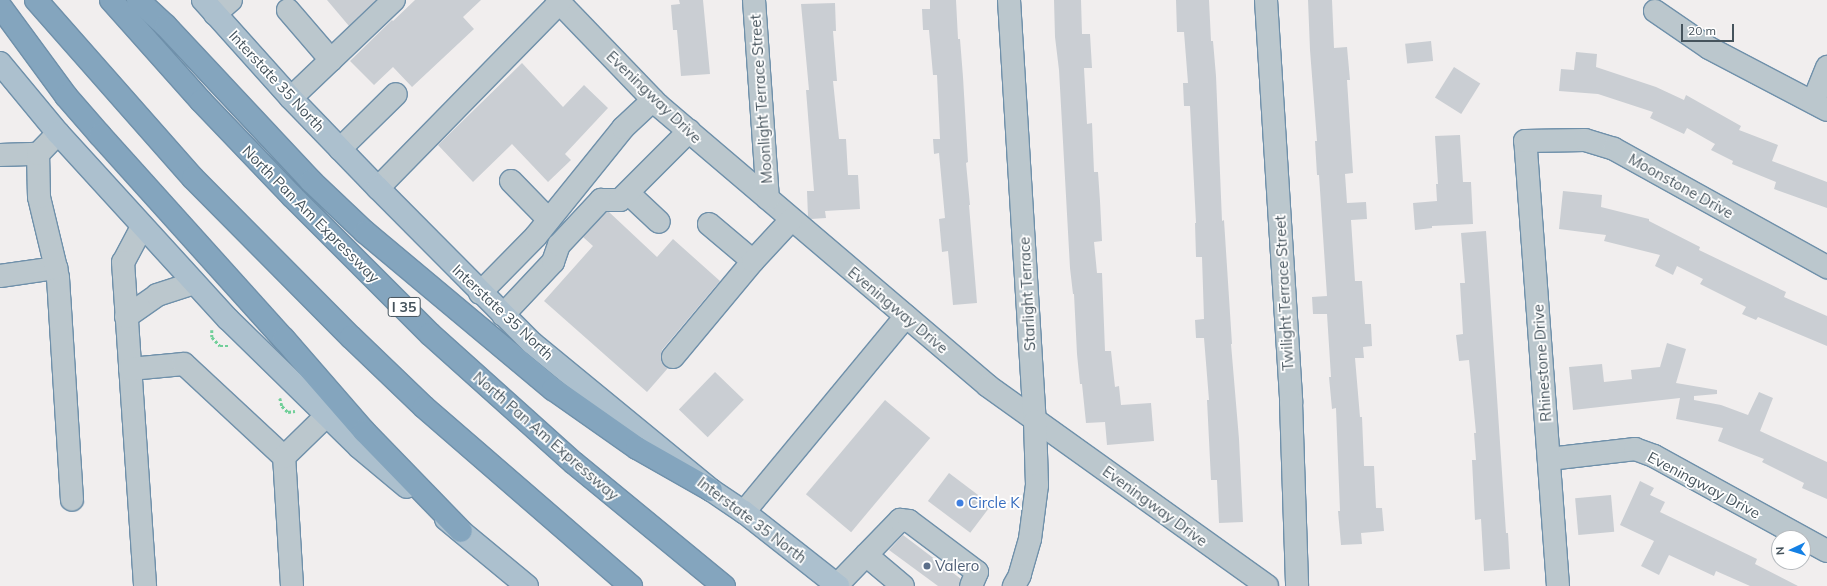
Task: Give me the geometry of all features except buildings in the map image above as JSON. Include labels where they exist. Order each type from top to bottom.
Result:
[{"type":"highway","points":[[36,0],[193,178],[335,321],[424,407],[631,586]]},
{"type":"highway","name":"North Pan Am Expressway","points":[[111,0],[217,117],[292,196],[430,334],[574,463],[724,586]]},
{"type":"highway","points":[[138,0],[166,26],[311,181],[370,237],[553,389],[637,448],[711,490]]},
{"type":"highway","points":[[0,6],[66,96],[100,135],[289,344],[364,431],[461,531]]},
{"type":"main road","name":"Interstate 35 North","points":[[217,5],[291,98],[480,293],[532,343],[711,490],[744,512],[838,586]]},
{"type":"main road","points":[[0,63],[58,134],[228,320],[359,447],[526,586]]},
{"type":"street","points":[[291,98],[394,0]]},
{"type":"street","name":"Moonlight Terrace Street","points":[[754,0],[768,199]]},
{"type":"street","name":"Starlight Terrace","points":[[1010,0],[1035,421],[1037,485],[1030,539],[1020,575],[1014,586]]},
{"type":"street","name":"Twilight Terrace Street","points":[[1266,0],[1291,402],[1297,586]]},
{"type":"street","points":[[378,188],[558,1]]},
{"type":"street","name":"Eveningway Drive","points":[[558,1],[653,100],[791,220],[988,386],[1267,586]]},
{"type":"street","points":[[288,10],[331,60]]},
{"type":"street","points":[[1655,11],[1709,48],[1820,106],[1827,67]]},
{"type":"street","points":[[340,149],[396,94]]},
{"type":"street","points":[[480,293],[536,236],[623,128],[653,100]]},
{"type":"street","points":[[503,315],[553,262],[559,245],[601,200],[620,200],[689,131]]},
{"type":"street","points":[[0,155],[38,154],[58,134]]},
{"type":"street","name":"Moonstone Drive","points":[[1525,141],[1585,140],[1614,149],[1827,267]]},
{"type":"street","name":"Rhinestone Drive","points":[[1525,141],[1558,586]]},
{"type":"street","points":[[38,154],[38,197],[58,278],[72,500]]},
{"type":"street","points":[[511,181],[549,220]]},
{"type":"street","points":[[628,193],[659,222]]},
{"type":"street","points":[[673,357],[753,261],[791,220]]},
{"type":"street","points":[[709,224],[753,261]]},
{"type":"street","points":[[142,227],[123,262],[145,586]]},
{"type":"street","points":[[0,276],[56,268]]},
{"type":"street","points":[[126,318],[157,295],[194,283]]},
{"type":"street","points":[[744,512],[906,316]]},
{"type":"street","points":[[130,369],[184,364],[284,458],[292,586]]},
{"type":"street","points":[[284,458],[327,415]]},
{"type":"street","name":"Eveningway Drive","points":[[1549,459],[1635,449],[1654,456],[1827,551]]},
{"type":"street","points":[[838,586],[900,520],[909,521],[976,572],[971,586]]},
{"type":"street","points":[[866,555],[903,586]]},
{"type":"place","name":"Circle K","points":[[960,503]]},
{"type":"place","name":"Valero","points":[[927,566]]}]
